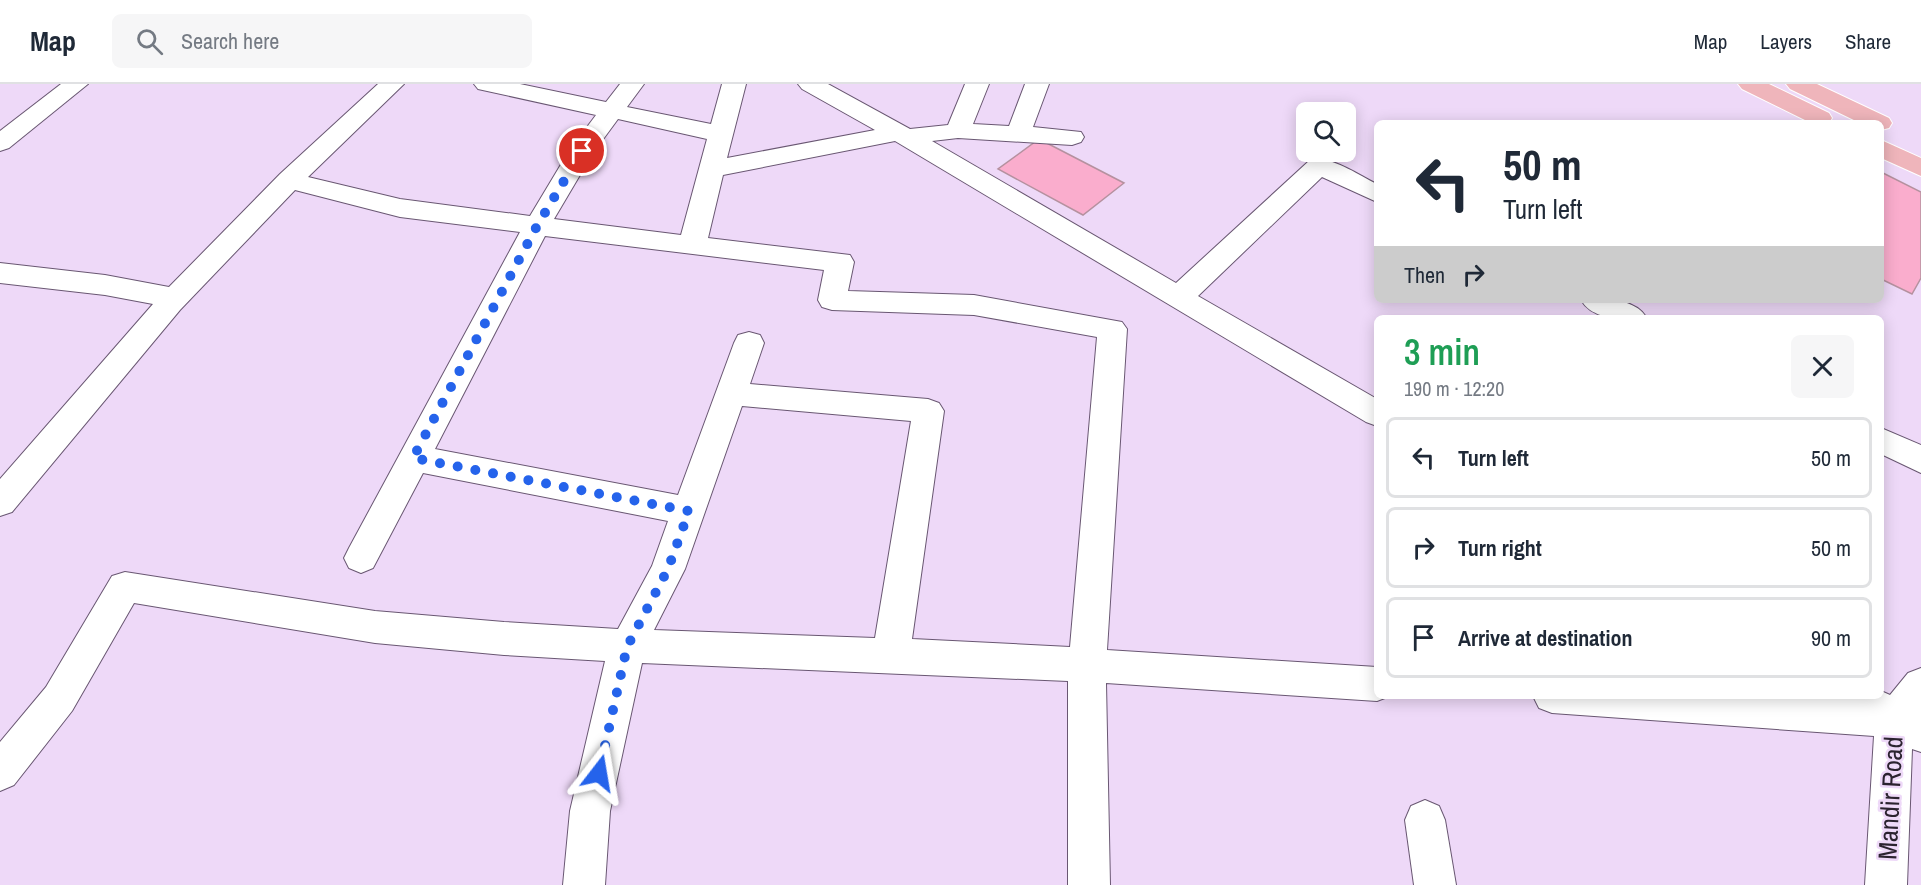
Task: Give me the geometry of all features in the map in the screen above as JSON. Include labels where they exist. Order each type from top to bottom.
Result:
[{"type":"highway","points":[[1750,84],[1824,120]]},
{"type":"highway","points":[[1798,84],[1875,120]]},
{"type":"highway","points":[[1884,124],[1921,142]]},
{"type":"highway","points":[[1884,150],[1921,168]]},
{"type":"street","points":[[0,143],[76,84]]},
{"type":"street","points":[[0,502],[175,298],[289,180],[392,84]]},
{"type":"street","points":[[486,84],[721,134]]},
{"type":"street","points":[[361,558],[537,226],[582,151],[632,84]]},
{"type":"street","points":[[692,245],[734,84]]},
{"type":"street","points":[[810,84],[846,92],[902,135],[1374,412]]},
{"type":"street","points":[[958,131],[977,84]]},
{"type":"street","points":[[1018,135],[1037,84]]},
{"type":"street","points":[[712,169],[902,135],[958,131],[1072,137]]},
{"type":"street","points":[[1179,297],[1319,166],[1374,193]]},
{"type":"street","points":[[289,180],[400,208],[840,262],[832,300],[974,305],[1112,329],[1087,665],[1089,885]]},
{"type":"street","points":[[0,273],[105,285],[175,298]]},
{"type":"street","points":[[1601,303],[1626,315]]},
{"type":"street","points":[[584,885],[590,811],[627,647],[668,569],[749,343]]},
{"type":"street","points":[[731,394],[928,411],[891,655]]},
{"type":"street","points":[[1884,442],[1921,460]]},
{"type":"street","points":[[413,458],[689,511]]},
{"type":"street","points":[[0,772],[59,699],[125,587],[169,592],[373,627],[627,647],[891,655],[1374,684]]},
{"type":"street","name":"Mandir Road","points":[[1886,885],[1907,727],[1921,685]]},
{"type":"street","points":[[1586,699],[1907,727]]},
{"type":"street","points":[[1863,699],[1907,727]]},
{"type":"street","points":[[1425,820],[1435,885]]},
{"type":"building","points":[[1039,139],[1124,183],[1083,215],[998,169]]},
{"type":"building","points":[[1884,174],[1921,192],[1921,278],[1912,294],[1884,280]]},
{"type":"route","points":[[582,151],[537,226],[413,458],[689,511],[668,569],[627,647],[599,773]]}]
